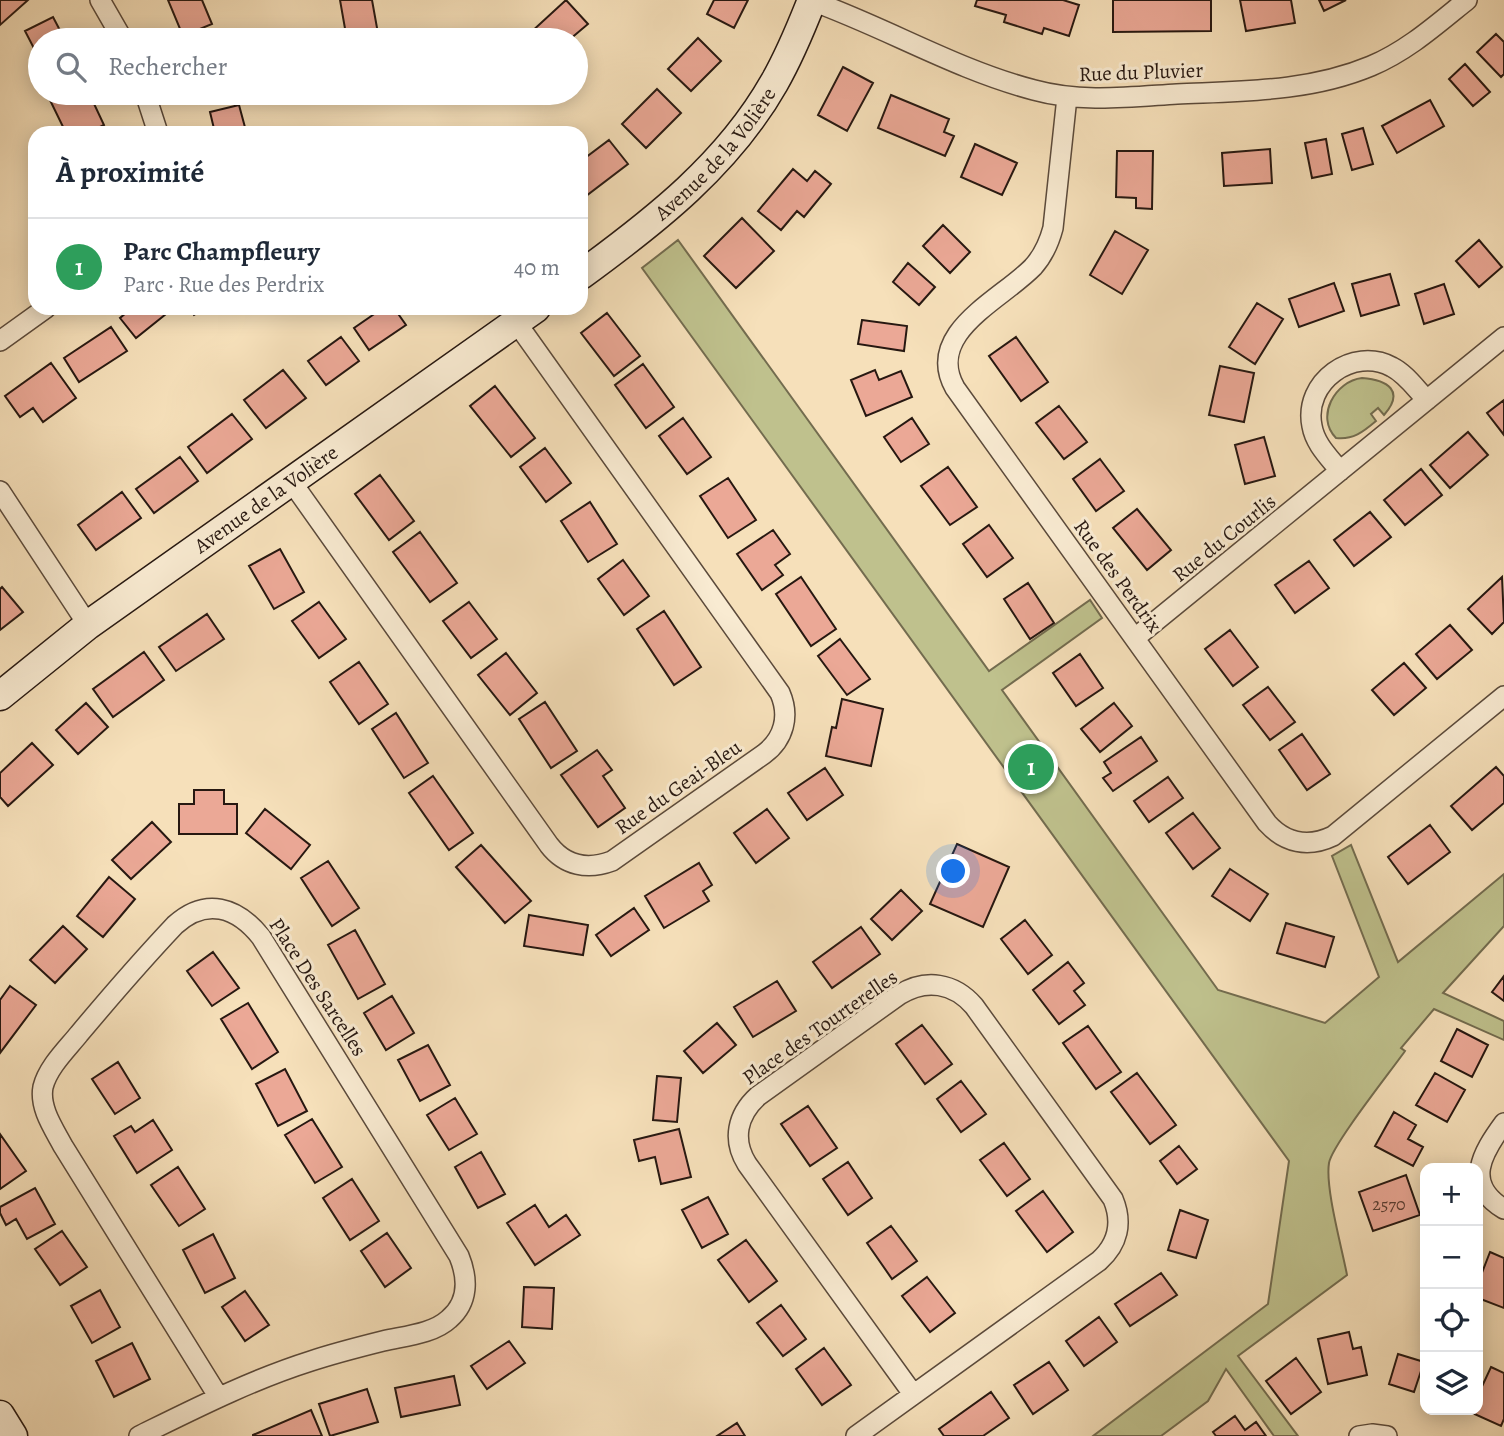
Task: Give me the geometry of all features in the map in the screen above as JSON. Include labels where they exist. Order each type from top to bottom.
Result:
[{"type":"street","points":[[100,0],[115,28]]},
{"type":"street","name":"Rue du Pluvier","points":[[812,1],[857,17],[988,76],[1032,90],[1067,97],[1098,99],[1283,88],[1329,81],[1373,65],[1409,46],[1466,0]]},
{"type":"street","name":"Avenue de la Volière","points":[[588,270],[671,206],[714,164],[756,111],[773,84],[812,1]]},
{"type":"street","name":"Rue des Perdrix","points":[[1067,97],[1053,228],[1046,248],[1034,265],[957,333],[948,352],[947,367],[956,388],[1267,823],[1286,838],[1301,843],[1317,842],[1333,836],[1504,695]]},
{"type":"street","points":[[149,105],[156,126]]},
{"type":"street","points":[[0,341],[36,315]]},
{"type":"street","name":"Avenue de la Volière","points":[[0,696],[88,625],[526,315]]},
{"type":"street","name":"Rue du Geai-Bleu","points":[[291,481],[549,845],[566,860],[589,866],[612,861],[764,754],[775,744],[783,730],[785,715],[780,693],[526,315]]},
{"type":"street","name":"Rue du Courlis","points":[[1135,638],[1504,337]]},
{"type":"street","points":[[1340,471],[1318,443],[1311,418],[1316,392],[1332,373],[1354,362],[1379,362],[1401,373],[1427,401]]},
{"type":"street","points":[[0,491],[88,625]]},
{"type":"street","name":"Place Des Sarcelles","points":[[139,1436],[218,1396],[312,1360],[439,1326],[448,1321],[462,1302],[466,1279],[463,1266],[453,1247],[261,937],[240,916],[206,908],[184,916],[174,925],[111,996],[52,1069],[42,1096],[50,1121],[63,1146],[218,1396]]},
{"type":"street","name":"Place des Tourterelles","points":[[856,1436],[1099,1261],[1114,1244],[1119,1221],[1113,1199],[974,1006],[955,990],[931,984],[914,987],[900,995],[758,1096],[742,1116],[738,1132],[740,1148],[747,1164],[913,1394]]},
{"type":"street","points":[[1504,1123],[1484,1151],[1479,1173],[1487,1195],[1504,1209]]},
{"type":"street","points":[[0,1415],[13,1436]]},
{"type":"street","points":[[1359,1436],[1387,1436]]},
{"type":"green space","points":[[678,240],[989,671],[1090,600],[1102,618],[1002,690],[1218,990],[1325,1023],[1379,977],[1332,856],[1351,845],[1398,962],[1504,874],[1504,926],[1443,993],[1504,1021],[1504,1040],[1434,1009],[1401,1048],[1405,1051],[1351,1125],[1329,1163],[1332,1202],[1347,1275],[1238,1356],[1298,1436],[1274,1436],[1226,1369],[1208,1401],[1161,1436],[1093,1436],[1268,1304],[1289,1161],[642,268]]},
{"type":"green space","points":[[1362,378],[1379,381],[1391,388],[1393,399],[1390,407],[1384,415],[1378,408],[1371,414],[1376,421],[1362,432],[1348,438],[1336,438],[1327,420],[1331,401],[1344,386]]},
{"type":"building","points":[[0,0],[28,0],[0,25]]},
{"type":"building","points":[[168,0],[202,0],[212,24],[202,28],[180,28]]},
{"type":"building","points":[[340,0],[372,0],[377,28],[345,28]]},
{"type":"building","points":[[566,0],[588,24],[583,28],[536,28]]},
{"type":"building","points":[[714,0],[748,0],[734,28],[707,14]]},
{"type":"building","points":[[977,0],[1063,0],[1079,5],[1069,36],[1044,28],[1042,34],[1004,22],[1006,15],[975,6]]},
{"type":"building","points":[[1113,0],[1211,0],[1211,31],[1113,32]]},
{"type":"building","points":[[1240,0],[1291,0],[1295,23],[1246,31]]},
{"type":"building","points":[[1319,0],[1346,0],[1324,11]]},
{"type":"building","points":[[53,17],[59,28],[31,28]]},
{"type":"building","points":[[1496,34],[1504,42],[1504,74],[1501,77],[1477,52]]},
{"type":"building","points":[[698,38],[721,61],[691,91],[668,69]]},
{"type":"building","points":[[1465,64],[1490,92],[1473,106],[1449,79]]},
{"type":"building","points":[[843,67],[873,83],[847,131],[818,115]]},
{"type":"building","points":[[657,89],[681,113],[646,148],[622,124]]},
{"type":"building","points":[[891,95],[949,119],[944,132],[954,136],[945,156],[878,128]]},
{"type":"building","points":[[1430,100],[1444,126],[1397,153],[1382,126]]},
{"type":"building","points":[[52,105],[95,105],[104,125],[102,126],[63,126]]},
{"type":"building","points":[[239,105],[245,126],[213,126],[210,112]]},
{"type":"building","points":[[1363,128],[1373,164],[1352,170],[1342,134]]},
{"type":"building","points":[[1326,139],[1332,174],[1312,178],[1305,143]]},
{"type":"building","points":[[609,140],[628,164],[588,194],[588,156]]},
{"type":"building","points":[[975,144],[1017,163],[1002,195],[961,177]]},
{"type":"building","points":[[1270,149],[1272,183],[1224,186],[1222,153]]},
{"type":"building","points":[[1117,151],[1153,151],[1152,209],[1136,208],[1136,198],[1116,197]]},
{"type":"building","points":[[793,169],[807,181],[815,171],[831,184],[804,217],[797,211],[781,230],[758,211]]},
{"type":"building","points":[[742,218],[774,251],[736,288],[704,256]]},
{"type":"building","points":[[943,225],[970,252],[950,273],[923,246]]},
{"type":"building","points":[[1115,231],[1148,250],[1122,294],[1090,275]]},
{"type":"building","points":[[1479,240],[1502,267],[1479,287],[1456,261]]},
{"type":"building","points":[[908,263],[935,287],[919,305],[893,282]]},
{"type":"building","points":[[1390,274],[1399,305],[1361,316],[1352,284]]},
{"type":"building","points":[[1334,283],[1344,311],[1299,327],[1289,299]]},
{"type":"building","points":[[1444,284],[1454,314],[1424,324],[1415,294]]},
{"type":"building","points":[[1257,303],[1283,319],[1255,364],[1229,347]]},
{"type":"building","points":[[607,313],[640,356],[614,376],[581,333]]},
{"type":"building","points":[[124,315],[165,315],[136,338],[120,318]]},
{"type":"building","points":[[373,315],[399,315],[406,325],[369,350],[354,328]]},
{"type":"building","points":[[862,320],[907,326],[904,351],[858,344]]},
{"type":"building","points":[[111,327],[127,351],[79,382],[64,358]]},
{"type":"building","points":[[341,337],[359,361],[326,385],[308,361]]},
{"type":"building","points":[[1016,337],[1048,382],[1021,401],[989,356]]},
{"type":"building","points":[[51,363],[76,398],[43,422],[33,408],[20,417],[5,396]]},
{"type":"building","points":[[643,364],[674,407],[646,428],[615,385]]},
{"type":"building","points":[[1220,366],[1254,373],[1244,422],[1209,415]]},
{"type":"building","points":[[283,370],[306,398],[266,428],[244,400]]},
{"type":"building","points":[[875,370],[879,380],[901,371],[912,397],[866,416],[851,380]]},
{"type":"building","points":[[495,386],[535,438],[511,457],[470,406]]},
{"type":"building","points":[[1504,400],[1504,435],[1487,413]]},
{"type":"building","points":[[1059,406],[1087,442],[1064,459],[1036,423]]},
{"type":"building","points":[[232,414],[252,439],[207,473],[188,447]]},
{"type":"building","points":[[683,418],[711,457],[687,474],[659,436]]},
{"type":"building","points":[[912,418],[929,444],[901,462],[884,437]]},
{"type":"building","points":[[1468,432],[1488,455],[1450,488],[1430,465]]},
{"type":"building","points":[[1264,437],[1275,476],[1245,484],[1235,445]]},
{"type":"building","points":[[545,448],[571,483],[546,502],[520,467]]},
{"type":"building","points":[[180,457],[198,481],[154,513],[136,489]]},
{"type":"building","points":[[1100,459],[1124,491],[1096,511],[1073,479]]},
{"type":"building","points":[[948,467],[977,507],[950,525],[921,486]]},
{"type":"building","points":[[1421,469],[1442,495],[1405,525],[1384,500]]},
{"type":"building","points":[[380,475],[414,521],[389,540],[355,494]]},
{"type":"building","points":[[728,478],[756,520],[728,538],[700,496]]},
{"type":"building","points":[[122,492],[141,518],[96,550],[78,525]]},
{"type":"building","points":[[590,502],[617,544],[588,562],[561,521]]},
{"type":"building","points":[[1137,509],[1171,550],[1147,570],[1113,528]]},
{"type":"building","points":[[1370,512],[1391,537],[1354,566],[1334,540]]},
{"type":"building","points":[[989,525],[1013,558],[987,577],[963,544]]},
{"type":"building","points":[[773,530],[790,554],[775,565],[783,575],[762,590],[737,554]]},
{"type":"building","points":[[420,532],[457,583],[430,602],[393,552]]},
{"type":"building","points":[[280,549],[304,592],[274,609],[249,566]]},
{"type":"building","points":[[623,560],[649,596],[624,615],[598,579]]},
{"type":"building","points":[[1309,561],[1329,588],[1295,613],[1275,585]]},
{"type":"building","points":[[801,577],[836,629],[811,646],[776,594]]},
{"type":"building","points":[[1502,577],[1504,622],[1492,634],[1468,609]]},
{"type":"building","points":[[1028,583],[1054,623],[1030,639],[1004,599]]},
{"type":"building","points":[[2,587],[23,612],[0,630],[0,589]]},
{"type":"building","points":[[319,602],[346,639],[319,658],[292,621]]},
{"type":"building","points":[[469,602],[497,639],[471,658],[443,621]]},
{"type":"building","points":[[664,611],[701,667],[674,685],[637,629]]},
{"type":"building","points":[[207,614],[224,639],[176,671],[159,647]]},
{"type":"building","points":[[1450,625],[1472,650],[1437,679],[1416,654]]},
{"type":"building","points":[[1230,630],[1258,667],[1233,686],[1205,649]]},
{"type":"building","points":[[840,639],[870,679],[847,695],[818,656]]},
{"type":"building","points":[[144,652],[164,680],[113,717],[93,689]]},
{"type":"building","points":[[506,653],[537,693],[510,715],[478,675]]},
{"type":"building","points":[[1080,654],[1103,688],[1076,706],[1053,673]]},
{"type":"building","points":[[359,662],[388,704],[359,724],[330,682]]},
{"type":"building","points":[[1404,663],[1426,688],[1394,715],[1372,690]]},
{"type":"building","points":[[1268,687],[1295,722],[1270,740],[1243,705]]},
{"type":"building","points":[[842,699],[883,709],[871,766],[826,756]]},
{"type":"building","points":[[545,702],[577,751],[551,768],[519,719]]},
{"type":"building","points":[[86,703],[108,727],[78,754],[56,730]]},
{"type":"building","points":[[1114,703],[1132,726],[1100,752],[1081,729]]},
{"type":"building","points":[[396,713],[428,763],[404,778],[372,729]]},
{"type":"building","points":[[1302,734],[1330,774],[1307,790],[1279,750]]},
{"type":"building","points":[[1141,737],[1157,761],[1113,791],[1103,778],[1111,773],[1104,762]]},
{"type":"building","points":[[32,743],[53,765],[8,806],[0,797],[0,773]]},
{"type":"building","points":[[597,750],[612,770],[603,776],[625,808],[598,827],[561,775]]},
{"type":"building","points":[[1496,767],[1504,776],[1504,803],[1472,830],[1451,806]]},
{"type":"building","points":[[825,768],[843,795],[807,820],[788,793]]},
{"type":"building","points":[[433,776],[473,833],[449,850],[409,793]]},
{"type":"building","points":[[1168,777],[1183,798],[1149,822],[1134,801]]},
{"type":"building","points":[[194,790],[224,790],[224,804],[237,804],[237,834],[179,834],[179,804],[194,804]]},
{"type":"building","points":[[265,809],[310,845],[291,869],[246,833]]},
{"type":"building","points":[[767,809],[789,838],[756,863],[734,833]]},
{"type":"building","points":[[1193,813],[1220,848],[1193,869],[1166,833]]},
{"type":"building","points":[[152,822],[171,842],[131,879],[112,860]]},
{"type":"building","points":[[1430,825],[1450,852],[1408,884],[1388,857]]},
{"type":"building","points":[[957,844],[1009,867],[983,927],[930,904]]},
{"type":"building","points":[[481,845],[531,901],[505,923],[456,867]]},
{"type":"building","points":[[328,861],[359,908],[332,926],[301,878]]},
{"type":"building","points":[[699,863],[712,885],[703,891],[709,901],[664,928],[645,896]]},
{"type":"building","points":[[1230,869],[1268,894],[1250,921],[1212,896]]},
{"type":"building","points":[[109,877],[135,899],[103,937],[77,916]]},
{"type":"building","points":[[901,890],[922,911],[892,940],[871,919]]},
{"type":"building","points":[[634,908],[649,930],[611,956],[596,935]]},
{"type":"building","points":[[529,915],[588,925],[583,955],[524,946]]},
{"type":"building","points":[[1025,920],[1052,955],[1028,974],[1001,939]]},
{"type":"building","points":[[1286,923],[1334,937],[1325,967],[1277,953]]},
{"type":"building","points":[[63,926],[87,949],[55,983],[30,960]]},
{"type":"building","points":[[861,927],[880,954],[832,988],[813,962]]},
{"type":"building","points":[[355,930],[385,984],[358,999],[328,945]]},
{"type":"building","points":[[213,952],[239,988],[212,1006],[187,971]]},
{"type":"building","points":[[1068,962],[1084,983],[1074,991],[1085,1005],[1059,1024],[1033,990]]},
{"type":"building","points":[[1504,976],[1504,1001],[1492,992]]},
{"type":"building","points":[[777,981],[796,1011],[753,1037],[734,1007]]},
{"type":"building","points":[[10,986],[36,1005],[0,1053],[0,1000]]},
{"type":"building","points":[[392,996],[414,1033],[386,1050],[364,1013]]},
{"type":"building","points":[[248,1003],[278,1052],[252,1069],[221,1019]]},
{"type":"building","points":[[717,1023],[736,1045],[703,1073],[684,1051]]},
{"type":"building","points":[[922,1025],[952,1064],[925,1084],[896,1044]]},
{"type":"building","points":[[1088,1026],[1121,1072],[1096,1089],[1063,1043]]},
{"type":"building","points":[[1457,1029],[1488,1045],[1472,1077],[1441,1061]]},
{"type":"building","points":[[428,1045],[450,1085],[420,1101],[398,1060]]},
{"type":"building","points":[[118,1062],[140,1098],[115,1114],[92,1079]]},
{"type":"building","points":[[285,1069],[307,1111],[278,1126],[256,1084]]},
{"type":"building","points":[[1137,1073],[1176,1125],[1150,1144],[1111,1092]]},
{"type":"building","points":[[1435,1073],[1465,1090],[1447,1122],[1416,1105]]},
{"type":"building","points":[[657,1076],[681,1078],[677,1122],[653,1120]]},
{"type":"building","points":[[961,1081],[986,1114],[961,1132],[937,1099]]},
{"type":"building","points":[[455,1098],[477,1134],[449,1150],[427,1115]]},
{"type":"building","points":[[808,1106],[837,1148],[810,1166],[781,1124]]},
{"type":"building","points":[[1394,1112],[1416,1125],[1408,1139],[1423,1147],[1413,1166],[1375,1146]]},
{"type":"building","points":[[312,1119],[342,1167],[315,1183],[285,1135]]},
{"type":"building","points":[[153,1120],[172,1150],[137,1173],[114,1136],[131,1126],[135,1132]]},
{"type":"building","points":[[679,1129],[691,1177],[661,1184],[655,1157],[639,1161],[634,1140]]},
{"type":"building","points":[[0,1134],[26,1171],[0,1189]]},
{"type":"building","points":[[1004,1143],[1030,1179],[1007,1196],[980,1160]]},
{"type":"building","points":[[1179,1146],[1197,1169],[1177,1184],[1160,1161]]},
{"type":"building","points":[[481,1152],[505,1194],[478,1208],[455,1167]]},
{"type":"building","points":[[848,1162],[872,1198],[848,1215],[823,1179]]},
{"type":"building","points":[[178,1167],[205,1209],[179,1226],[151,1185]]},
{"type":"building","points":[[1406,1175],[1420,1215],[1373,1231],[1359,1192]]},
{"type":"building","points":[[352,1179],[379,1221],[350,1240],[323,1198]]},
{"type":"building","points":[[35,1188],[55,1224],[27,1239],[16,1219],[6,1225],[0,1207]]},
{"type":"building","points":[[1043,1191],[1073,1232],[1047,1252],[1016,1211]]},
{"type":"building","points":[[708,1197],[728,1234],[702,1248],[682,1210]]},
{"type":"building","points":[[535,1205],[549,1227],[566,1215],[580,1235],[535,1265],[507,1223]]},
{"type":"building","points":[[1180,1210],[1208,1220],[1196,1258],[1168,1250]]},
{"type":"building","points":[[891,1226],[917,1261],[892,1279],[867,1243]]},
{"type":"building","points":[[62,1231],[87,1267],[60,1285],[35,1249]]},
{"type":"building","points":[[387,1233],[411,1268],[385,1287],[361,1251]]},
{"type":"building","points":[[213,1234],[235,1278],[205,1293],[183,1250]]},
{"type":"building","points":[[746,1240],[777,1281],[749,1302],[718,1260]]},
{"type":"building","points":[[1490,1252],[1504,1258],[1504,1308],[1483,1300],[1483,1270]]},
{"type":"building","points":[[1161,1273],[1177,1295],[1130,1326],[1115,1304]]},
{"type":"building","points":[[927,1277],[955,1313],[930,1332],[902,1296]]},
{"type":"building","points":[[524,1287],[554,1288],[552,1329],[522,1327]]},
{"type":"building","points":[[100,1290],[120,1327],[92,1343],[71,1306]]},
{"type":"building","points":[[245,1291],[269,1325],[245,1341],[222,1307]]},
{"type":"building","points":[[781,1305],[806,1339],[783,1356],[757,1323]]},
{"type":"building","points":[[1099,1317],[1117,1342],[1084,1366],[1066,1341]]},
{"type":"building","points":[[1349,1332],[1353,1349],[1361,1347],[1367,1375],[1328,1384],[1318,1339]]},
{"type":"building","points":[[509,1341],[525,1363],[487,1389],[471,1366]]},
{"type":"building","points":[[132,1343],[150,1379],[114,1397],[96,1361]]},
{"type":"building","points":[[824,1348],[851,1385],[822,1405],[796,1369]]},
{"type":"building","points":[[1398,1354],[1420,1361],[1420,1374],[1414,1392],[1389,1384]]},
{"type":"building","points":[[1296,1358],[1321,1392],[1291,1414],[1266,1381]]},
{"type":"building","points":[[1049,1362],[1068,1390],[1033,1414],[1014,1385]]},
{"type":"building","points":[[1491,1367],[1504,1373],[1504,1419],[1501,1426],[1477,1415],[1483,1415],[1483,1384]]},
{"type":"building","points":[[454,1376],[460,1405],[401,1417],[395,1388]]},
{"type":"building","points":[[367,1389],[378,1422],[330,1436],[319,1404]]},
{"type":"building","points":[[991,1392],[1009,1418],[983,1436],[944,1436],[939,1429]]},
{"type":"building","points":[[311,1410],[322,1436],[253,1436],[253,1435]]},
{"type":"building","points":[[1235,1416],[1245,1430],[1256,1422],[1266,1436],[1216,1436],[1213,1432]]},
{"type":"building","points":[[737,1423],[745,1436],[717,1436]]},
{"type":"place","name":"Parc Champfleury","points":[[1031,767]]}]
